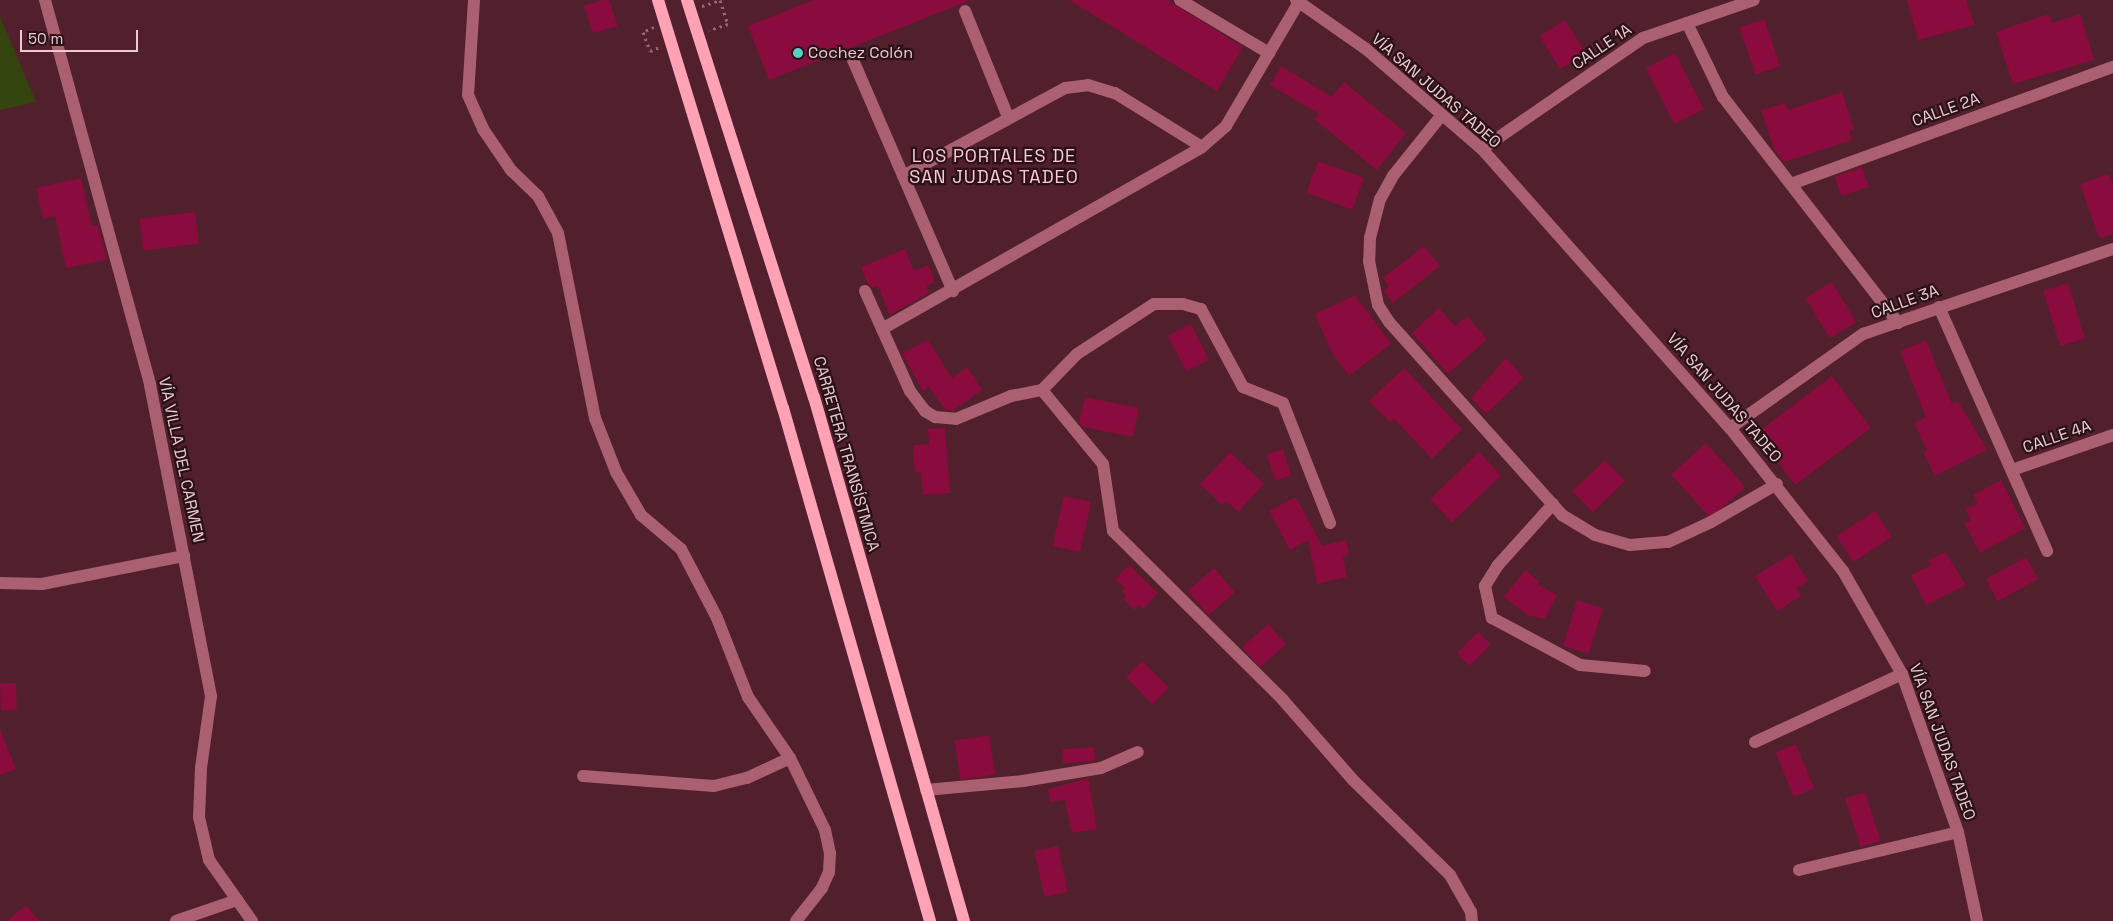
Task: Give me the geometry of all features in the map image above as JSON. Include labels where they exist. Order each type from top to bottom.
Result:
[{"type":"main road","points":[[658,0],[783,408],[930,921]]},
{"type":"main road","name":"CARRETERA TRANSÍSTMICA","points":[[687,0],[814,397],[964,921]]},
{"type":"street","name":"VÍA VILLA DEL CARMEN","points":[[45,0],[150,385],[211,696],[201,768],[199,817],[209,860],[252,921]]},
{"type":"street","points":[[474,0],[468,96],[483,129],[511,170],[538,196],[558,233],[595,418],[616,472],[641,515],[681,549],[717,618],[748,697],[790,758],[825,830],[830,853],[829,872],[822,888],[796,921]]},
{"type":"street","points":[[1180,0],[1269,53]]},
{"type":"street","name":"CALLE 1A","points":[[1482,149],[1643,38],[1754,0]]},
{"type":"street","points":[[882,329],[953,291],[1202,147],[1226,126],[1298,1]]},
{"type":"street","name":"VÍA SAN JUDAS TADEO","points":[[1298,1],[1366,50],[1482,149],[1730,428],[1777,484],[1842,571],[1902,674],[1958,832],[1976,921]]},
{"type":"street","points":[[965,11],[1008,117]]},
{"type":"street","points":[[1687,23],[1723,97],[1898,323]]},
{"type":"street","points":[[853,60],[953,291]]},
{"type":"street","name":"CALLE 2A","points":[[1791,184],[2113,67]]},
{"type":"street","points":[[904,176],[1008,117],[1064,88],[1088,85],[1115,92],[1202,147]]},
{"type":"street","points":[[1442,116],[1393,176],[1380,199],[1370,238],[1372,283],[1378,305],[1389,322],[1562,515],[1595,535],[1630,545],[1668,542],[1711,522],[1777,484]]},
{"type":"street","name":"CALLE 3A","points":[[1730,428],[1863,334],[2113,249]]},
{"type":"street","points":[[865,291],[910,391],[925,410],[935,417],[956,420],[1011,396],[1042,390],[1077,354],[1154,304],[1183,304],[1201,309],[1243,387],[1282,403],[1330,522]]},
{"type":"street","points":[[1939,307],[2047,551]]},
{"type":"street","points":[[1042,390],[1103,464],[1113,530],[1283,700],[1353,780],[1450,875],[1471,912],[1472,921]]},
{"type":"street","name":"CALLE 4A","points":[[2012,470],[2113,435]]},
{"type":"street","points":[[1553,504],[1498,565],[1485,586],[1492,618],[1580,665],[1645,671]]},
{"type":"street","points":[[0,583],[42,584],[184,556]]},
{"type":"street","points":[[1755,742],[1902,674]]},
{"type":"street","points":[[926,790],[1022,781],[1101,768],[1138,752]]},
{"type":"street","points":[[583,776],[714,786],[747,778],[790,758]]},
{"type":"street","points":[[1799,870],[1958,832]]},
{"type":"street","points":[[176,921],[237,900]]},
{"type":"path","points":[[720,0],[728,24],[725,24]]},
{"type":"path","points":[[643,32],[650,51],[653,50]]},
{"type":"green space","points":[[0,16],[36,102],[0,110]]},
{"type":"building","points":[[602,0],[609,0],[618,26],[593,33],[584,6]]},
{"type":"building","name":"Cochez Colón","points":[[813,0],[968,1],[769,80],[748,26]]},
{"type":"building","points":[[1069,0],[1167,0],[1243,47],[1217,91]]},
{"type":"building","points":[[1907,0],[1966,0],[1975,25],[1918,40]]},
{"type":"building","points":[[2049,14],[2052,23],[2080,14],[2094,60],[2013,84],[1996,32]]},
{"type":"building","points":[[1764,19],[1780,66],[1756,75],[1739,27]]},
{"type":"building","points":[[1565,20],[1586,53],[1560,69],[1540,36]]},
{"type":"building","points":[[1675,53],[1704,109],[1674,124],[1646,68]]},
{"type":"building","points":[[1281,66],[1332,97],[1344,82],[1406,133],[1377,170],[1314,119],[1319,114],[1270,85]]},
{"type":"building","points":[[1842,92],[1854,130],[1849,130],[1852,140],[1784,162],[1774,149],[1761,110],[1785,103],[1788,110]]},
{"type":"building","points":[[1318,161],[1364,178],[1352,210],[1306,193]]},
{"type":"building","points":[[1862,167],[1869,187],[1841,196],[1835,176]]},
{"type":"building","points":[[2108,174],[2113,183],[2113,234],[2099,238],[2080,184]]},
{"type":"building","points":[[81,178],[92,226],[98,225],[107,260],[66,268],[55,216],[43,219],[36,188]]},
{"type":"building","points":[[195,212],[199,244],[143,251],[139,219]]},
{"type":"building","points":[[1424,246],[1440,266],[1393,303],[1384,291],[1389,286],[1383,278]]},
{"type":"building","points":[[905,249],[914,271],[928,265],[935,282],[926,286],[929,293],[890,315],[878,286],[873,288],[868,284],[861,267]]},
{"type":"building","points":[[1832,282],[1856,322],[1830,338],[1805,298]]},
{"type":"building","points":[[2068,283],[2085,338],[2060,346],[2043,291]]},
{"type":"building","points":[[1355,295],[1391,344],[1349,376],[1331,351],[1315,314]]},
{"type":"building","points":[[1439,308],[1455,326],[1467,316],[1487,339],[1448,374],[1412,333]]},
{"type":"building","points":[[1191,324],[1209,360],[1186,371],[1168,336]]},
{"type":"building","points":[[928,340],[952,378],[967,367],[982,390],[953,411],[945,410],[929,387],[923,391],[902,353]]},
{"type":"building","points":[[1926,340],[1952,404],[1958,401],[1987,450],[1935,476],[1923,452],[1927,450],[1914,423],[1926,417],[1900,351]]},
{"type":"building","points":[[1506,358],[1524,378],[1486,414],[1471,398]]},
{"type":"building","points":[[1404,368],[1462,429],[1432,459],[1394,419],[1390,422],[1369,401]]},
{"type":"building","points":[[1832,376],[1871,428],[1795,485],[1756,433]]},
{"type":"building","points":[[1085,397],[1139,408],[1133,437],[1083,427],[1079,422]]},
{"type":"building","points":[[945,428],[950,493],[923,495],[921,472],[915,473],[913,445],[929,444],[928,429]]},
{"type":"building","points":[[1706,443],[1745,487],[1711,518],[1671,474]]},
{"type":"building","points":[[1283,449],[1291,476],[1275,481],[1267,454]]},
{"type":"building","points":[[1230,452],[1264,484],[1238,512],[1226,501],[1222,505],[1200,484]]},
{"type":"building","points":[[1479,452],[1501,475],[1452,522],[1430,499]]},
{"type":"building","points":[[1605,460],[1625,481],[1593,512],[1573,491]]},
{"type":"building","points":[[2001,480],[2025,528],[1980,553],[1965,524],[1971,520],[1965,509],[1978,503],[1973,495]]},
{"type":"building","points":[[1064,496],[1091,502],[1080,552],[1053,546]]},
{"type":"building","points":[[1296,497],[1322,546],[1346,540],[1349,555],[1343,556],[1347,577],[1317,584],[1308,540],[1290,550],[1269,511]]},
{"type":"building","points":[[1875,511],[1892,537],[1853,562],[1836,536]]},
{"type":"building","points":[[1945,552],[1966,585],[1926,605],[1911,575],[1931,565],[1929,560]]},
{"type":"building","points":[[1791,554],[1808,581],[1796,589],[1801,596],[1777,611],[1755,576]]},
{"type":"building","points":[[2026,557],[2038,579],[1998,601],[1986,579]]},
{"type":"building","points":[[1129,565],[1158,593],[1143,609],[1139,605],[1135,610],[1123,599],[1126,595],[1122,591],[1125,588],[1115,579]]},
{"type":"building","points":[[1214,568],[1235,592],[1209,615],[1188,591]]},
{"type":"building","points":[[1525,570],[1539,581],[1537,584],[1557,595],[1545,619],[1527,615],[1504,597]]},
{"type":"building","points":[[1577,600],[1603,608],[1589,654],[1563,646]]},
{"type":"building","points":[[1268,624],[1286,644],[1260,667],[1242,647]]},
{"type":"building","points":[[1478,632],[1491,645],[1470,666],[1457,653]]},
{"type":"building","points":[[1142,661],[1169,688],[1153,704],[1126,677]]},
{"type":"building","points":[[16,683],[17,710],[1,711],[0,684]]},
{"type":"building","points":[[0,729],[16,769],[0,775]]},
{"type":"building","points":[[989,735],[995,775],[961,780],[954,740]]},
{"type":"building","points":[[1796,744],[1814,789],[1794,797],[1776,752]]},
{"type":"building","points":[[1094,747],[1095,761],[1063,763],[1062,749]]},
{"type":"building","points":[[1088,778],[1097,829],[1072,833],[1065,800],[1050,802],[1048,789]]},
{"type":"building","points":[[1865,792],[1881,841],[1861,847],[1845,798]]},
{"type":"building","points":[[1058,846],[1068,892],[1044,897],[1035,851]]},
{"type":"building","points":[[26,905],[39,921],[7,921]]},
{"type":"place","name":"Cochez Colón","points":[[798,53]]},
{"type":"district","name":"LOS PORTALES DE SAN JUDAS TADEO","points":[[994,167]]}]
